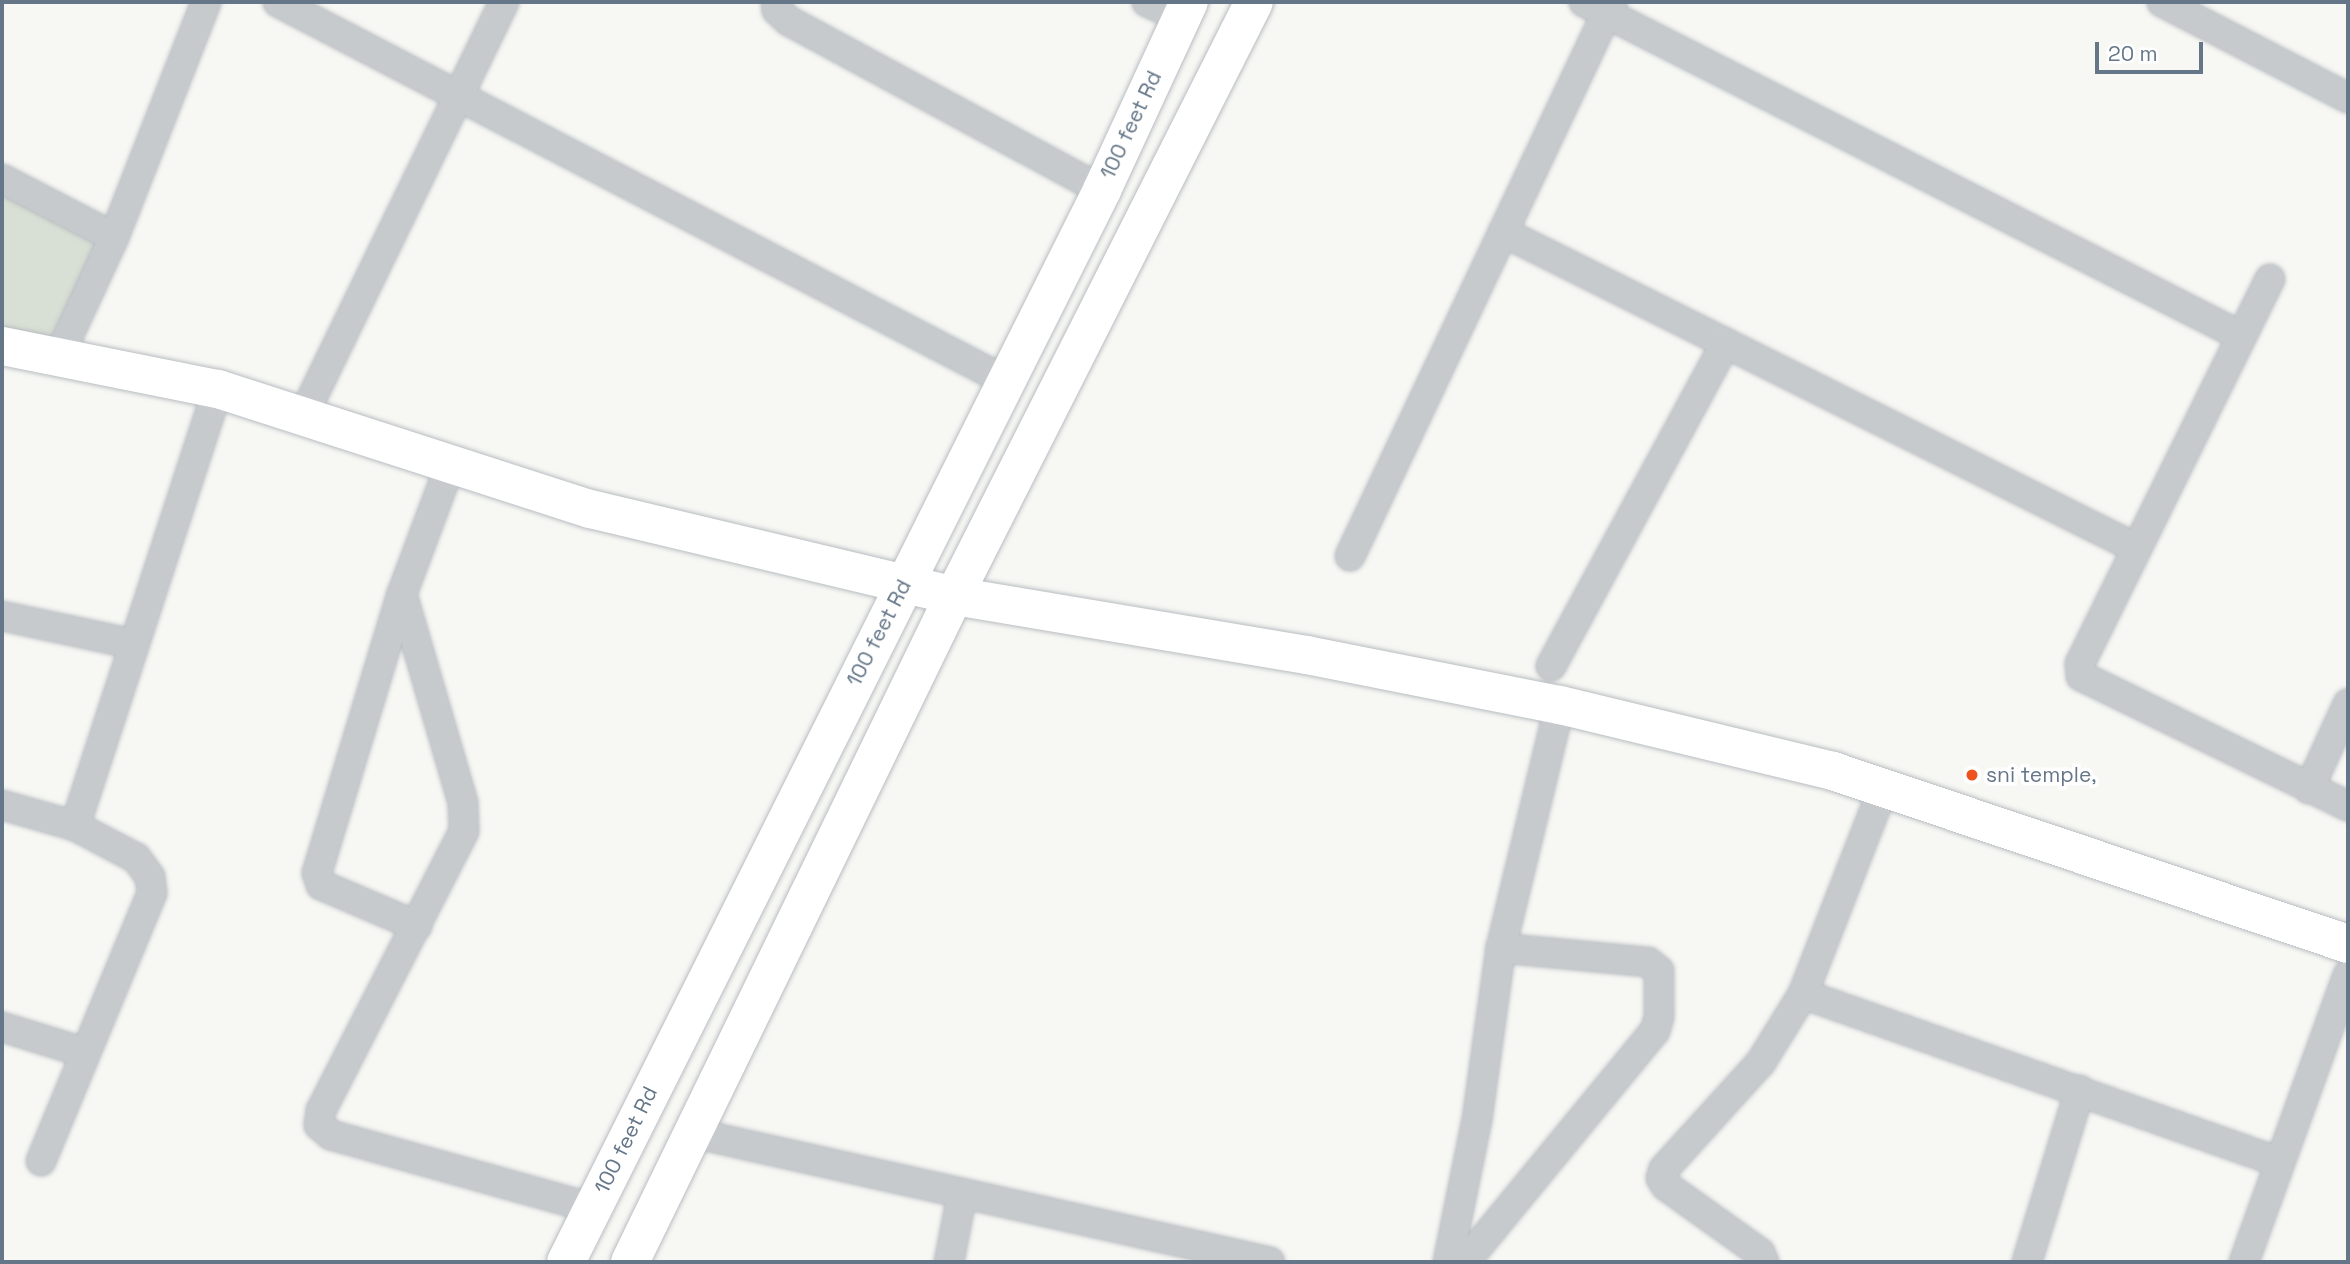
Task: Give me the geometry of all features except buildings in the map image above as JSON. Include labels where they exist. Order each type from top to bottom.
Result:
[{"type":"main road","points":[[630,1262],[954,596],[1254,2]]},
{"type":"main road","name":"100 feet Rd","points":[[566,1262],[1102,190],[1185,9]]},
{"type":"main road","points":[[2,346],[60,355],[218,389],[304,414],[590,509],[905,581],[954,596],[1307,655],[1560,705],[1833,771],[2348,944]]},
{"type":"street","points":[[60,355],[114,237],[206,2]]},
{"type":"street","points":[[278,2],[459,93],[1006,381]]},
{"type":"street","points":[[304,414],[504,2]]},
{"type":"street","points":[[776,2],[777,10],[789,21],[1102,190]]},
{"type":"street","points":[[1147,2],[1185,9]]},
{"type":"street","points":[[2162,2],[2348,99]]},
{"type":"street","points":[[1350,556],[1503,232],[1601,6],[2239,335]]},
{"type":"street","points":[[2,179],[114,237]]},
{"type":"street","points":[[1503,232],[2136,548]]},
{"type":"street","points":[[2270,279],[2239,335],[2080,664],[2081,676],[2348,806]]},
{"type":"street","points":[[1551,666],[1726,343]]},
{"type":"street","points":[[75,826],[218,389]]},
{"type":"street","points":[[417,926],[317,880],[402,594],[450,463]]},
{"type":"street","points":[[402,594],[463,803],[464,831],[321,1110],[319,1125],[331,1135],[592,1208]]},
{"type":"street","points":[[2,616],[134,644]]},
{"type":"street","points":[[2309,789],[2348,704]]},
{"type":"street","points":[[1448,1262],[1477,1120],[1501,948],[1560,705]]},
{"type":"street","points":[[1764,1262],[1760,1253],[1665,1186],[1661,1178],[1664,1169],[1761,1062],[1803,994],[1883,789]]},
{"type":"street","points":[[2,805],[75,826],[136,858],[150,877],[152,893],[83,1052],[41,1160]]},
{"type":"street","points":[[1465,1262],[1655,1031],[1659,1017],[1659,971],[1648,962],[1501,948]]},
{"type":"street","points":[[2244,1262],[2348,975]]},
{"type":"street","points":[[1803,994],[2279,1162]]},
{"type":"street","points":[[2,1027],[83,1052]]},
{"type":"street","points":[[2027,1262],[2080,1090]]},
{"type":"street","points":[[693,1133],[962,1195],[1205,1256],[1270,1262]]},
{"type":"street","points":[[949,1262],[962,1195]]},
{"type":"shaded area","points":[[2,179],[114,237],[60,354],[2,346]]},
{"type":"place","name":"sni temple,","points":[[1972,775]]}]
